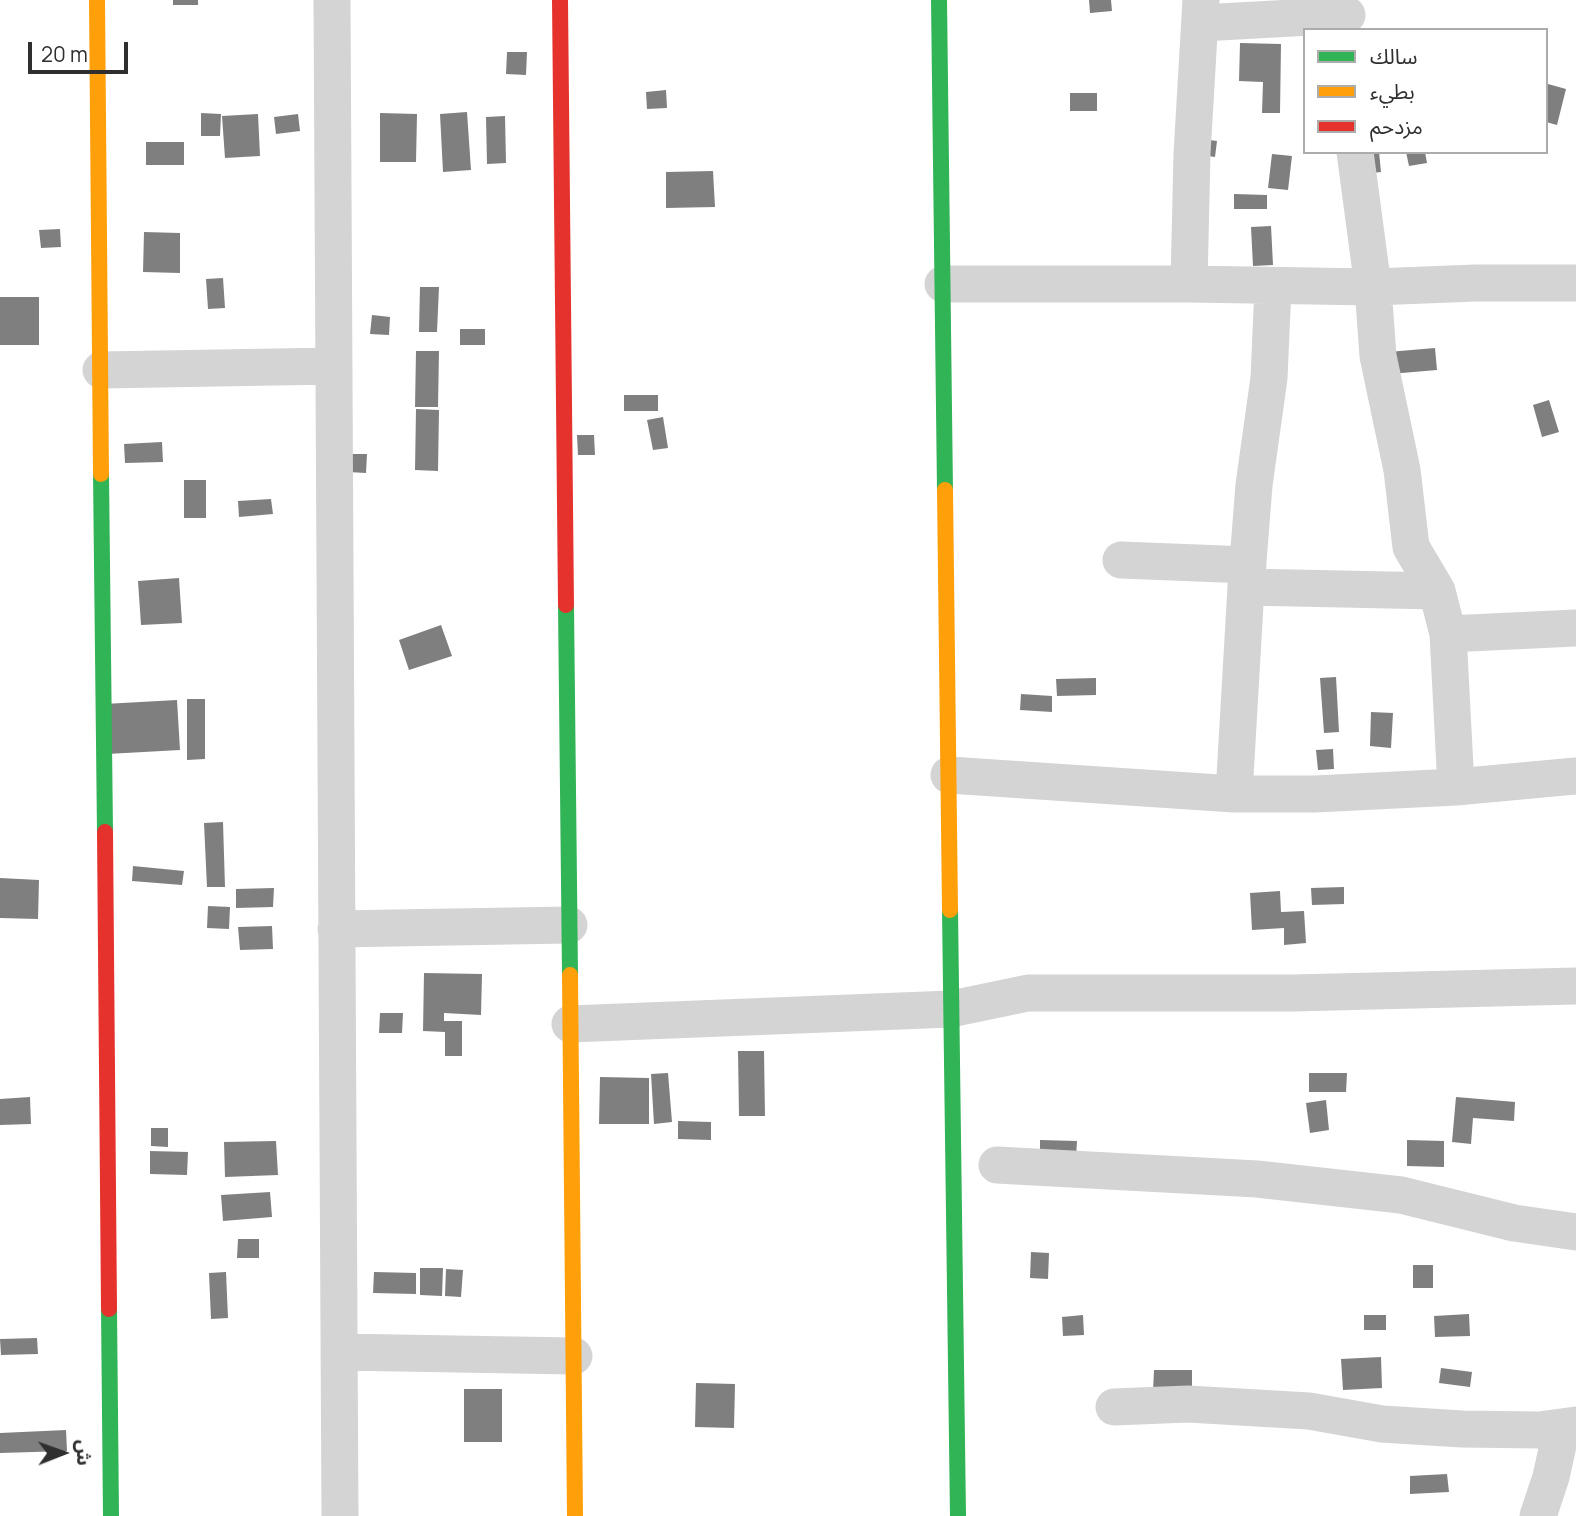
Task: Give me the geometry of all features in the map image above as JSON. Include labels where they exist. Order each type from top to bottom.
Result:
[{"type":"street","points":[[97,0],[111,1516]]},
{"type":"street","points":[[332,0],[340,1516]]},
{"type":"street","points":[[559,0],[575,1516]]},
{"type":"street","points":[[939,0],[958,1516]]},
{"type":"street","points":[[1189,284],[1192,155],[1201,12],[1348,15]]},
{"type":"street","points":[[1355,154],[1373,288],[1378,356],[1402,470],[1411,547],[1437,591],[1448,634],[1456,787]]},
{"type":"street","points":[[943,284],[1189,284],[1373,288],[1476,283],[1576,284]]},
{"type":"street","points":[[1234,794],[1247,576],[1254,485],[1269,378],[1273,286]]},
{"type":"street","points":[[101,370],[334,366]]},
{"type":"street","points":[[1121,560],[1247,576],[1437,591]]},
{"type":"street","points":[[1448,634],[1576,628]]},
{"type":"street","points":[[949,775],[1234,794],[1315,794],[1456,787],[1576,776]]},
{"type":"street","points":[[336,929],[569,925]]},
{"type":"street","points":[[570,1024],[951,1009],[1028,993],[1293,993],[1576,986]]},
{"type":"street","points":[[997,1165],[1257,1179],[1388,1194],[1514,1223],[1576,1233]]},
{"type":"street","points":[[339,1352],[574,1356]]},
{"type":"street","points":[[1114,1407],[1188,1404],[1309,1411],[1382,1424],[1462,1429],[1539,1430],[1569,1426],[1538,1516]]},
{"type":"building","points":[[173,0],[198,0],[198,5],[173,5]]},
{"type":"building","points":[[1089,0],[1111,0],[1112,11],[1090,13]]},
{"type":"building","points":[[1240,43],[1281,44],[1280,113],[1262,113],[1263,82],[1239,81]]},
{"type":"building","points":[[507,52],[527,52],[526,75],[506,74]]},
{"type":"building","points":[[1548,84],[1566,89],[1557,125],[1548,123]]},
{"type":"building","points":[[666,90],[667,108],[647,109],[646,92]]},
{"type":"building","points":[[1070,93],[1097,93],[1097,111],[1070,111]]},
{"type":"building","points":[[467,112],[471,170],[443,172],[440,114]]},
{"type":"building","points":[[201,113],[221,114],[220,136],[201,136]]},
{"type":"building","points":[[380,113],[417,114],[416,162],[380,162]]},
{"type":"building","points":[[258,114],[260,156],[225,158],[222,116]]},
{"type":"building","points":[[298,114],[300,131],[276,134],[274,117]]},
{"type":"building","points":[[505,116],[506,163],[487,164],[486,117]]},
{"type":"building","points":[[1188,137],[1217,141],[1215,157],[1186,153]]},
{"type":"building","points":[[146,142],[184,142],[184,165],[146,165]]},
{"type":"building","points":[[1272,154],[1292,156],[1288,190],[1268,188]]},
{"type":"building","points":[[1362,154],[1379,154],[1381,172],[1364,174]]},
{"type":"building","points":[[1406,154],[1425,154],[1427,163],[1409,166]]},
{"type":"building","points":[[713,171],[715,207],[666,208],[666,172]]},
{"type":"building","points":[[1234,194],[1267,195],[1267,209],[1234,209]]},
{"type":"building","points":[[1271,226],[1273,265],[1253,266],[1251,227]]},
{"type":"building","points":[[60,229],[61,247],[41,248],[39,230]]},
{"type":"building","points":[[144,232],[180,233],[180,273],[143,272]]},
{"type":"building","points":[[223,278],[225,308],[208,309],[206,279]]},
{"type":"building","points":[[420,287],[439,287],[437,332],[419,332]]},
{"type":"building","points":[[0,297],[39,297],[39,345],[0,345]]},
{"type":"building","points":[[372,315],[390,317],[389,335],[370,334]]},
{"type":"building","points":[[460,329],[485,329],[485,345],[460,345]]},
{"type":"building","points":[[1435,348],[1437,370],[1390,374],[1388,352]]},
{"type":"building","points":[[416,351],[439,351],[438,407],[415,407]]},
{"type":"building","points":[[624,395],[658,395],[658,411],[624,411]]},
{"type":"building","points":[[1549,400],[1559,432],[1542,437],[1533,405]]},
{"type":"building","points":[[416,409],[439,410],[438,471],[415,470]]},
{"type":"building","points":[[663,417],[668,448],[653,450],[647,420]]},
{"type":"building","points":[[577,435],[594,435],[595,455],[578,455]]},
{"type":"building","points":[[162,442],[163,462],[125,463],[124,444]]},
{"type":"building","points":[[348,454],[367,454],[366,473],[348,472]]},
{"type":"building","points":[[184,480],[206,480],[206,518],[184,518]]},
{"type":"building","points":[[271,499],[273,514],[239,517],[238,501]]},
{"type":"building","points":[[179,578],[182,623],[141,625],[138,581]]},
{"type":"building","points":[[441,625],[452,656],[409,670],[399,640]]},
{"type":"building","points":[[1336,677],[1339,732],[1324,733],[1320,678]]},
{"type":"building","points":[[1096,678],[1096,695],[1057,696],[1056,679]]},
{"type":"building","points":[[1021,694],[1052,696],[1052,712],[1020,710]]},
{"type":"building","points":[[187,699],[205,699],[205,759],[187,760]]},
{"type":"building","points":[[177,700],[180,750],[107,754],[104,704]]},
{"type":"building","points":[[1371,712],[1393,713],[1391,748],[1370,746]]},
{"type":"building","points":[[1333,749],[1334,769],[1318,770],[1316,750]]},
{"type":"building","points":[[223,822],[225,887],[207,887],[204,823]]},
{"type":"building","points":[[133,866],[184,871],[182,885],[132,881]]},
{"type":"building","points":[[0,878],[39,880],[38,919],[0,918]]},
{"type":"building","points":[[1344,887],[1344,904],[1312,905],[1311,888]]},
{"type":"building","points":[[274,888],[273,907],[236,908],[236,889]]},
{"type":"building","points":[[1280,891],[1281,912],[1304,911],[1306,943],[1284,945],[1284,928],[1252,930],[1250,893]]},
{"type":"building","points":[[208,906],[230,907],[229,929],[207,928]]},
{"type":"building","points":[[272,926],[273,949],[240,950],[238,927]]},
{"type":"building","points":[[424,973],[482,974],[481,1015],[444,1013],[444,1021],[462,1021],[462,1056],[445,1056],[445,1032],[423,1031]]},
{"type":"building","points":[[380,1013],[403,1013],[402,1033],[379,1033]]},
{"type":"building","points":[[738,1051],[764,1051],[765,1116],[739,1116]]},
{"type":"building","points":[[668,1073],[672,1122],[654,1124],[651,1074]]},
{"type":"building","points":[[1309,1073],[1347,1073],[1346,1092],[1309,1092]]},
{"type":"building","points":[[600,1077],[649,1078],[649,1124],[599,1124]]},
{"type":"building","points":[[30,1097],[31,1124],[0,1125],[0,1099]]},
{"type":"building","points":[[1456,1097],[1515,1102],[1514,1121],[1473,1118],[1471,1144],[1452,1142]]},
{"type":"building","points":[[1326,1100],[1329,1130],[1310,1133],[1306,1103]]},
{"type":"building","points":[[678,1121],[711,1122],[711,1140],[678,1139]]},
{"type":"building","points":[[151,1128],[168,1128],[168,1147],[151,1146]]},
{"type":"building","points":[[1040,1140],[1077,1141],[1076,1158],[1040,1158]]},
{"type":"building","points":[[1407,1140],[1444,1141],[1444,1167],[1407,1166]]},
{"type":"building","points":[[276,1141],[278,1175],[225,1177],[224,1142]]},
{"type":"building","points":[[150,1151],[188,1152],[187,1175],[150,1174]]},
{"type":"building","points":[[270,1192],[272,1217],[223,1221],[221,1195]]},
{"type":"building","points":[[238,1239],[259,1239],[259,1258],[237,1258]]},
{"type":"building","points":[[1031,1252],[1049,1253],[1048,1279],[1030,1278]]},
{"type":"building","points":[[1413,1265],[1433,1265],[1433,1288],[1413,1288]]},
{"type":"building","points":[[420,1268],[443,1268],[442,1296],[420,1295]]},
{"type":"building","points":[[446,1269],[463,1270],[461,1297],[445,1296]]},
{"type":"building","points":[[226,1272],[228,1318],[211,1319],[209,1273]]},
{"type":"building","points":[[374,1272],[416,1273],[416,1294],[373,1293]]},
{"type":"building","points":[[1469,1314],[1470,1336],[1435,1337],[1434,1316]]},
{"type":"building","points":[[1083,1315],[1084,1335],[1063,1336],[1062,1317]]},
{"type":"building","points":[[1364,1315],[1386,1315],[1386,1330],[1364,1330]]},
{"type":"building","points":[[37,1338],[38,1354],[1,1355],[0,1339]]},
{"type":"building","points":[[1381,1357],[1382,1388],[1343,1390],[1341,1359]]},
{"type":"building","points":[[1441,1368],[1472,1372],[1470,1387],[1439,1383]]},
{"type":"building","points":[[1154,1370],[1192,1370],[1192,1392],[1153,1391]]},
{"type":"building","points":[[696,1383],[735,1384],[734,1428],[695,1427]]},
{"type":"building","points":[[464,1389],[502,1389],[502,1442],[464,1442]]},
{"type":"building","points":[[66,1430],[67,1451],[0,1453],[0,1433]]},
{"type":"building","points":[[1447,1474],[1449,1492],[1410,1494],[1410,1476]]},
{"type":"traffic: fast","points":[[939,0],[945,490]]},
{"type":"traffic: fast","points":[[101,474],[105,832]]},
{"type":"traffic: fast","points":[[566,605],[570,975]]},
{"type":"traffic: fast","points":[[950,910],[958,1516]]},
{"type":"traffic: fast","points":[[109,1309],[111,1516]]},
{"type":"traffic: slow","points":[[97,0],[101,474]]},
{"type":"traffic: slow","points":[[945,490],[950,910]]},
{"type":"traffic: slow","points":[[570,975],[575,1516]]},
{"type":"traffic: jam","points":[[560,0],[566,605]]},
{"type":"traffic: jam","points":[[105,832],[109,1309]]}]
